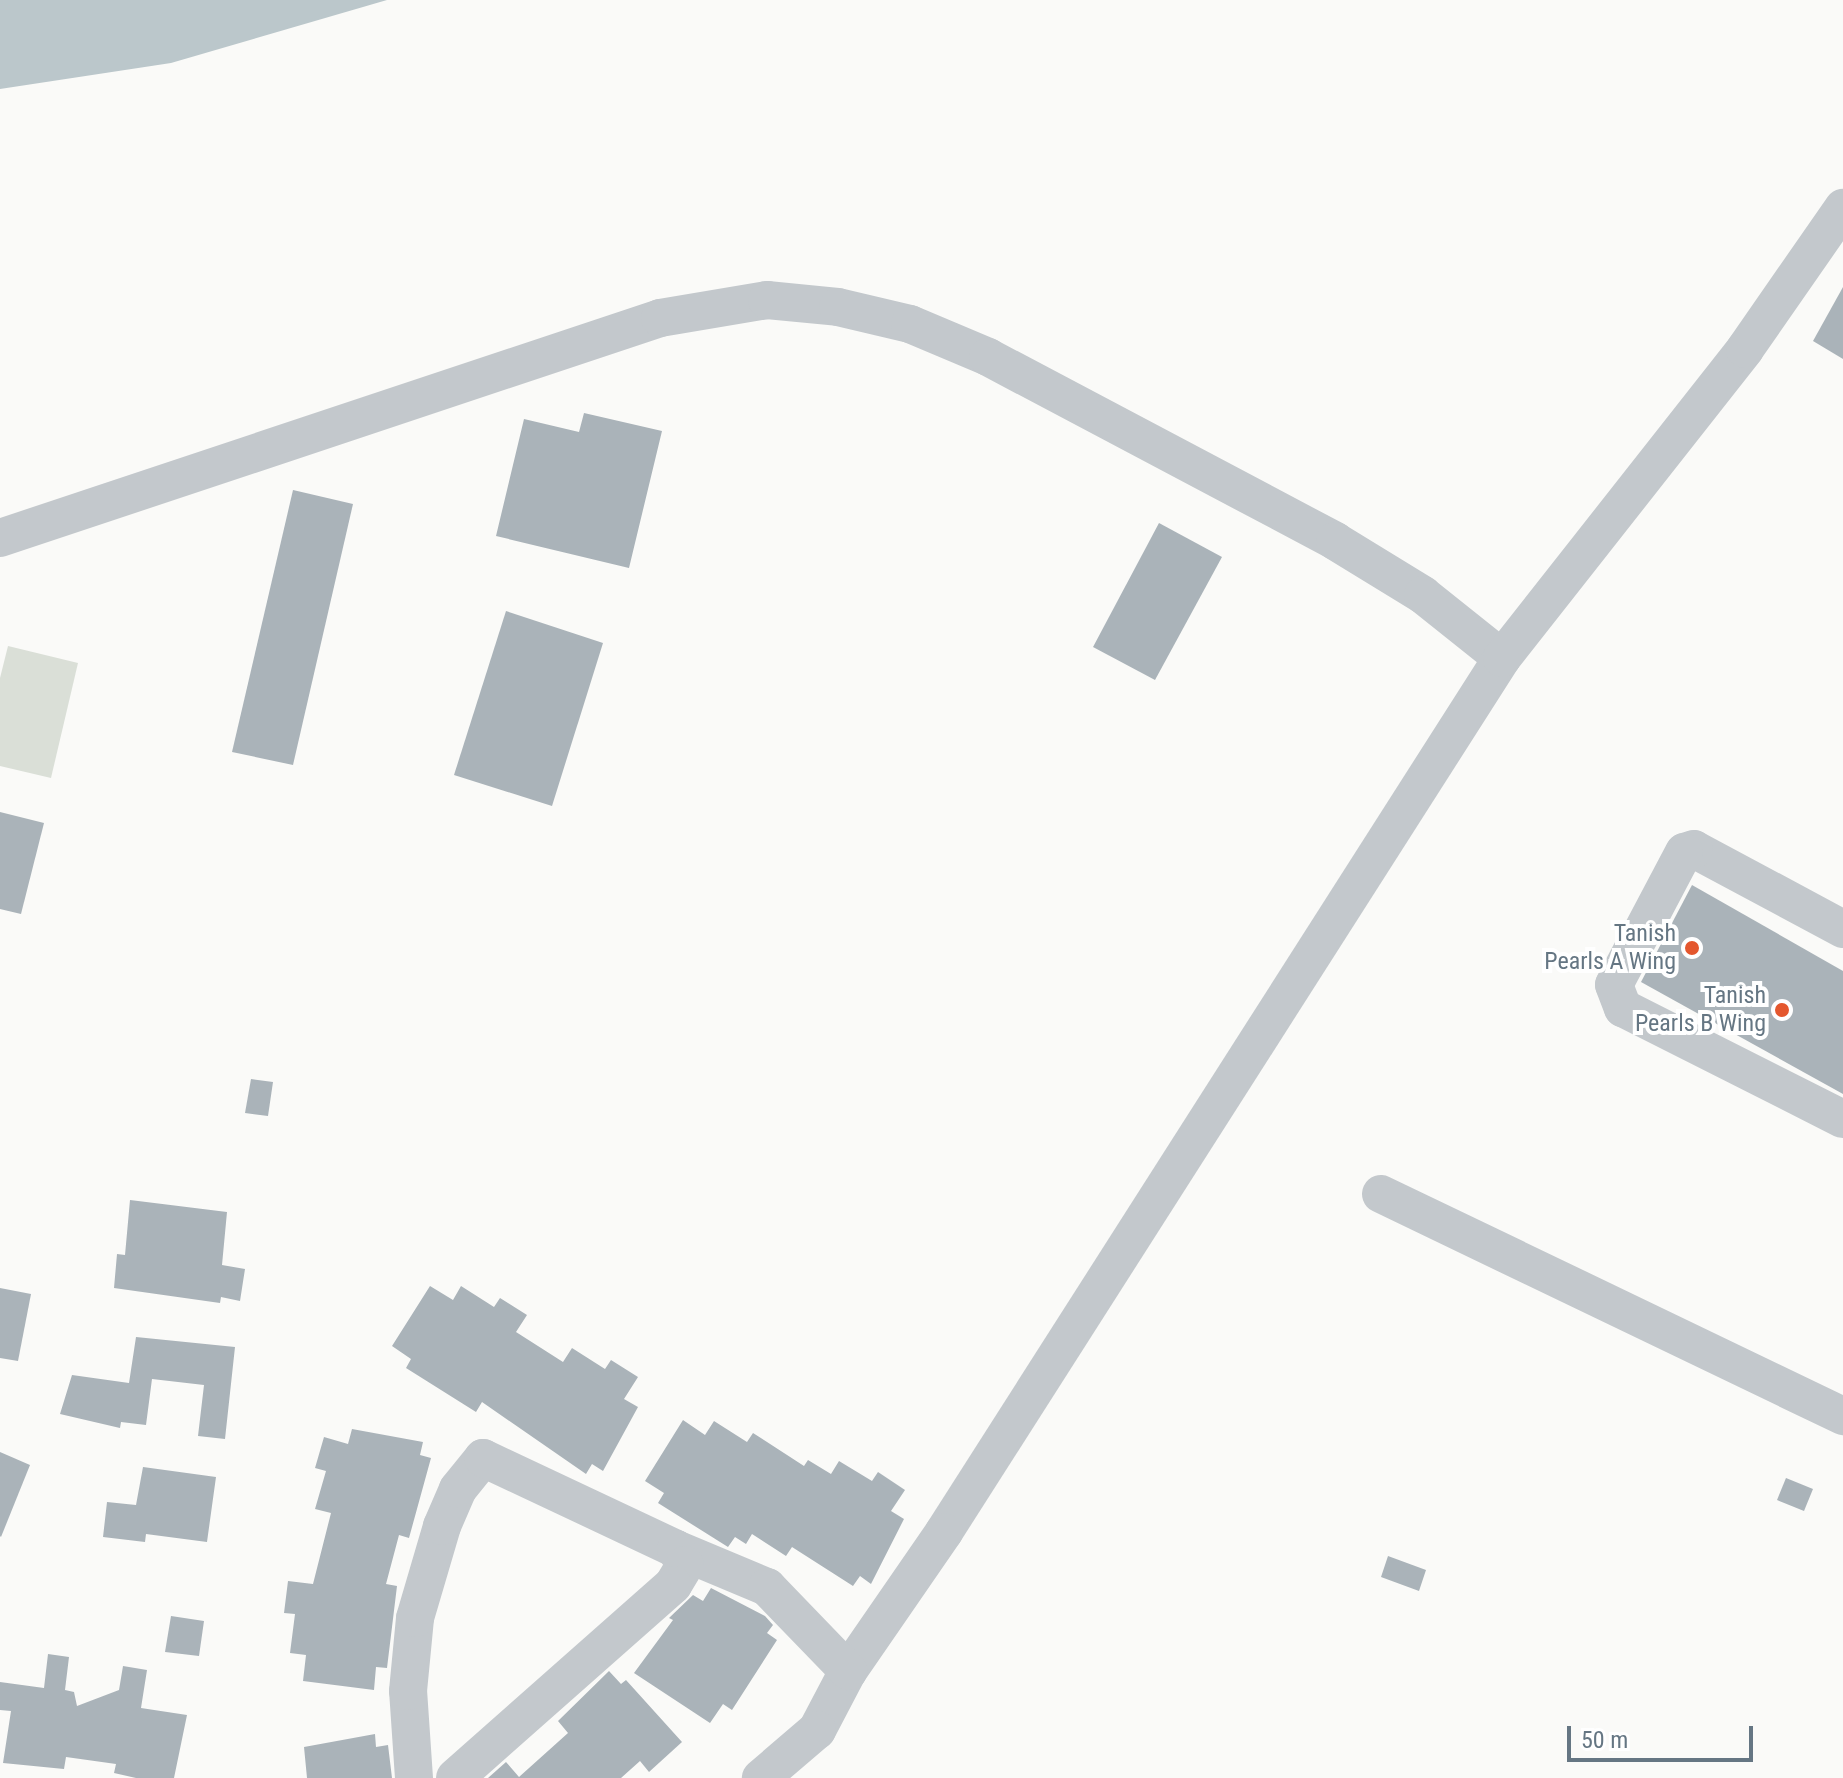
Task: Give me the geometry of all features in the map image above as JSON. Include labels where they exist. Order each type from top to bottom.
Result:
[{"type":"street","points":[[761,1778],[817,1730],[848,1671],[944,1532],[1502,658],[1745,349],[1843,208]]},
{"type":"street","points":[[0,538],[660,318],[767,300],[838,307],[910,324],[988,357],[1335,541],[1423,595],[1502,658]]},
{"type":"street","points":[[1843,929],[1694,849],[1684,852],[1614,985],[1623,1008],[1843,1119]]},
{"type":"street","points":[[1381,1194],[1843,1416]]},
{"type":"street","points":[[414,1778],[408,1691],[415,1618],[442,1526],[458,1489],[483,1458],[676,1549],[767,1587],[848,1671]]},
{"type":"street","points":[[455,1778],[673,1585],[685,1565],[676,1549]]},
{"type":"shaded area","points":[[0,0],[387,0],[171,63],[0,89]]},
{"type":"shaded area","points":[[8,646],[78,663],[51,778],[0,766],[0,678]]},
{"type":"building","points":[[1843,287],[1843,359],[1813,341]]},
{"type":"building","points":[[584,413],[662,431],[629,568],[496,536],[524,419],[579,432]]},
{"type":"building","points":[[293,490],[353,504],[293,765],[232,752]]},
{"type":"building","points":[[1159,523],[1222,557],[1155,680],[1093,647]]},
{"type":"building","points":[[506,611],[603,643],[552,806],[454,775]]},
{"type":"building","points":[[0,812],[44,823],[21,914],[0,909]]},
{"type":"building","points":[[1692,885],[1843,971],[1843,1094],[1641,982]]},
{"type":"building","points":[[251,1079],[273,1082],[268,1116],[245,1113]]},
{"type":"building","points":[[130,1200],[227,1212],[222,1265],[245,1269],[240,1301],[221,1297],[220,1303],[114,1288],[117,1254],[125,1255]]},
{"type":"building","points":[[430,1286],[453,1300],[461,1286],[494,1307],[500,1298],[527,1315],[516,1332],[563,1362],[572,1348],[605,1369],[611,1360],[638,1377],[624,1399],[638,1407],[603,1471],[592,1464],[586,1474],[482,1402],[476,1412],[406,1368],[411,1359],[392,1346]]},
{"type":"building","points":[[0,1288],[31,1294],[18,1361],[0,1358]]},
{"type":"building","points":[[136,1337],[235,1347],[225,1439],[198,1436],[204,1385],[152,1379],[146,1425],[121,1422],[120,1428],[60,1414],[72,1375],[129,1383]]},
{"type":"building","points":[[683,1420],[705,1435],[714,1421],[747,1442],[753,1433],[804,1466],[808,1460],[831,1474],[839,1461],[872,1481],[878,1472],[905,1490],[891,1511],[904,1519],[871,1584],[860,1576],[853,1586],[792,1547],[786,1556],[752,1534],[746,1544],[735,1537],[728,1547],[658,1503],[664,1493],[645,1481]]},
{"type":"building","points":[[352,1429],[423,1442],[420,1455],[431,1458],[409,1538],[399,1535],[386,1584],[397,1586],[387,1668],[376,1667],[374,1690],[303,1681],[306,1655],[290,1653],[295,1614],[284,1613],[288,1581],[313,1584],[331,1513],[315,1509],[326,1471],[315,1468],[324,1437],[348,1444]]},
{"type":"building","points":[[0,1452],[30,1465],[1,1537],[0,1536]]},
{"type":"building","points":[[143,1467],[216,1477],[207,1542],[146,1534],[145,1542],[103,1537],[107,1502],[136,1505]]},
{"type":"building","points":[[1786,1478],[1813,1489],[1804,1511],[1777,1500]]},
{"type":"building","points":[[1388,1556],[1426,1570],[1419,1591],[1381,1577]]},
{"type":"building","points":[[711,1588],[765,1616],[773,1625],[767,1633],[777,1640],[732,1710],[723,1704],[710,1723],[634,1673],[673,1620],[669,1618],[693,1595],[703,1601]]},
{"type":"building","points":[[171,1616],[204,1621],[199,1656],[165,1652]]},
{"type":"building","points":[[48,1654],[69,1657],[65,1690],[74,1692],[77,1706],[119,1690],[123,1666],[147,1670],[141,1708],[187,1715],[174,1778],[136,1778],[114,1773],[116,1764],[66,1757],[64,1769],[3,1763],[11,1711],[0,1710],[0,1682],[44,1688]]},
{"type":"building","points":[[609,1671],[621,1684],[626,1680],[682,1742],[649,1772],[640,1761],[621,1778],[488,1778],[506,1762],[519,1777],[568,1733],[558,1721]]},
{"type":"building","points":[[375,1734],[376,1747],[388,1745],[392,1778],[307,1778],[304,1747]]},
{"type":"place","name":"Tanish Pearls A Wing","points":[[1692,948]]},
{"type":"place","name":"Tanish Pearls B Wing","points":[[1782,1010]]}]
